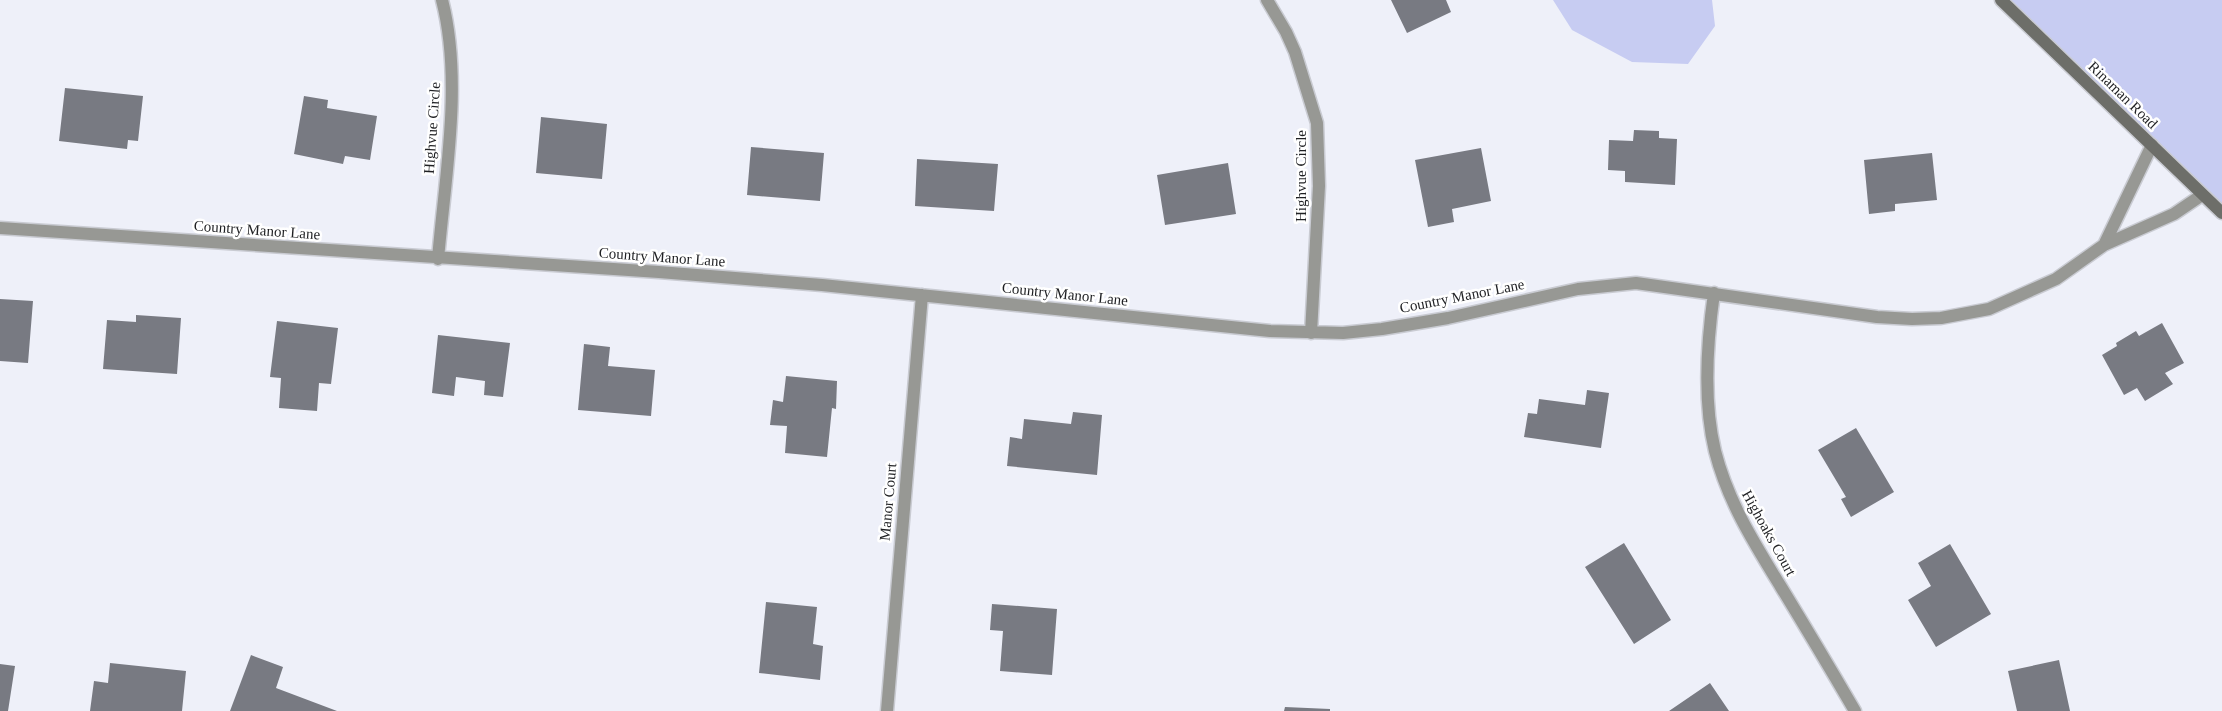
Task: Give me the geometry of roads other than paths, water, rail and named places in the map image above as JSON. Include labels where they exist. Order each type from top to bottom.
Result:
[{"type":"street","name":"Highvue Circle","points":[[438,259],[452,95],[451,39],[442,0]]},
{"type":"street","name":"Highvue Circle","points":[[1267,0],[1286,32],[1295,52],[1317,123],[1318,186],[1311,333]]},
{"type":"street","name":"Rinaman Road","points":[[2001,0],[2222,213]]},
{"type":"street","name":"Country Manor Lane","points":[[2104,245],[2152,145]]},
{"type":"street","name":"Country Manor Lane","points":[[0,228],[438,259],[659,272],[922,295],[1220,326],[1311,333],[1343,333],[1382,329],[1448,318],[1578,289],[1636,283],[1877,317],[1941,318],[1989,309],[2024,296],[2056,280],[2104,245],[2174,214],[2202,195]]},
{"type":"street","name":"Highoaks Court","points":[[1714,293],[1708,355],[1710,425],[1715,450],[1732,504],[1855,711]]},
{"type":"street","name":"Manor Court","points":[[888,711],[922,295]]}]
